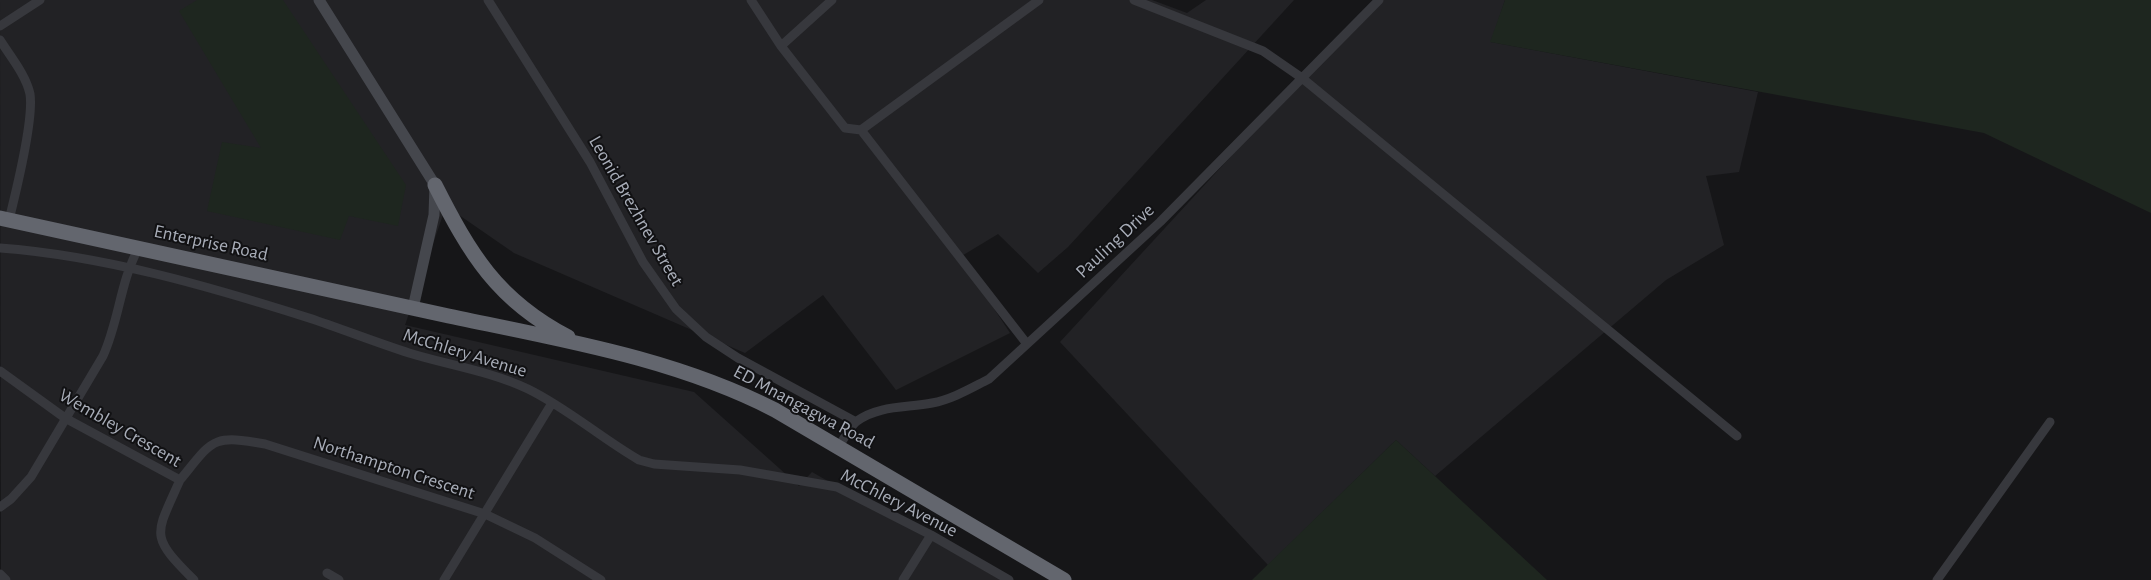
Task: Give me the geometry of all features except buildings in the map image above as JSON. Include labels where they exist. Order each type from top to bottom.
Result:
[{"type":"highway","points":[[435,185],[457,228],[494,282],[512,300],[536,319],[585,345]]},
{"type":"highway","name":"Enterprise Road","points":[[4,219],[138,249],[316,285],[413,308]]},
{"type":"highway","name":"ED Mnangagwa Road","points":[[413,308],[585,345],[669,367],[736,390],[839,446],[1064,580]]},
{"type":"main road","points":[[319,0],[435,185],[434,215],[413,308]]},
{"type":"street","points":[[0,26],[40,0]]},
{"type":"street","name":"Leonid Brezhnev Street","points":[[488,0],[590,162],[643,262],[676,309],[706,337],[738,358],[856,422]]},
{"type":"street","points":[[751,0],[781,46],[845,128],[861,130],[1039,0]]},
{"type":"street","points":[[781,46],[831,0]]},
{"type":"street","points":[[1134,0],[1263,51],[1302,78],[1737,436]]},
{"type":"street","name":"Pauling Drive","points":[[856,422],[873,413],[902,406],[932,403],[963,393],[990,379],[1160,222],[1378,0]]},
{"type":"street","points":[[0,40],[22,76],[30,94],[30,114],[16,191],[4,219]]},
{"type":"street","points":[[861,130],[1027,344]]},
{"type":"street","name":"McChlery Avenue","points":[[0,248],[52,252],[128,267],[228,294],[308,318],[409,353],[493,376],[527,389],[640,460],[654,464],[740,470],[837,487],[930,535],[1008,580]]},
{"type":"street","points":[[0,508],[31,477],[103,356],[111,338],[128,267],[138,249]]},
{"type":"street","name":"Wembley Crescent","points":[[0,371],[65,418],[180,480],[160,523],[160,536],[166,552],[194,580]]},
{"type":"street","points":[[444,580],[552,403]]},
{"type":"street","points":[[839,446],[856,422]]},
{"type":"street","points":[[1937,580],[2050,422]]},
{"type":"street","name":"Northampton Crescent","points":[[180,480],[206,448],[218,441],[231,438],[265,444],[485,514],[534,538],[601,580]]},
{"type":"street","points":[[903,580],[930,535]]},
{"type":"street","points":[[327,573],[339,580]]},
{"type":"street","points":[[0,574],[6,580]]},
{"type":"shaded area","points":[[0,0],[1152,0],[1187,13],[1206,0],[1294,0],[1068,247],[1038,273],[998,234],[960,257],[1010,333],[896,390],[823,295],[745,353],[514,253],[446,206],[405,325],[694,392],[799,486],[812,472],[1001,580],[1,580]]},
{"type":"shaded area","points":[[197,0],[283,0],[406,185],[398,226],[349,216],[340,240],[207,211],[222,142],[261,148],[179,11]]},
{"type":"shaded area","points":[[1375,0],[1505,0],[1491,42],[1758,92],[1739,172],[1706,176],[1724,245],[1666,280],[1435,476],[1396,440],[1268,565],[1060,342]]},
{"type":"shaded area","points":[[1505,0],[2151,0],[2151,213],[1984,133],[1490,42]]},
{"type":"shaded area","points":[[1396,440],[1547,580],[1252,580]]}]
